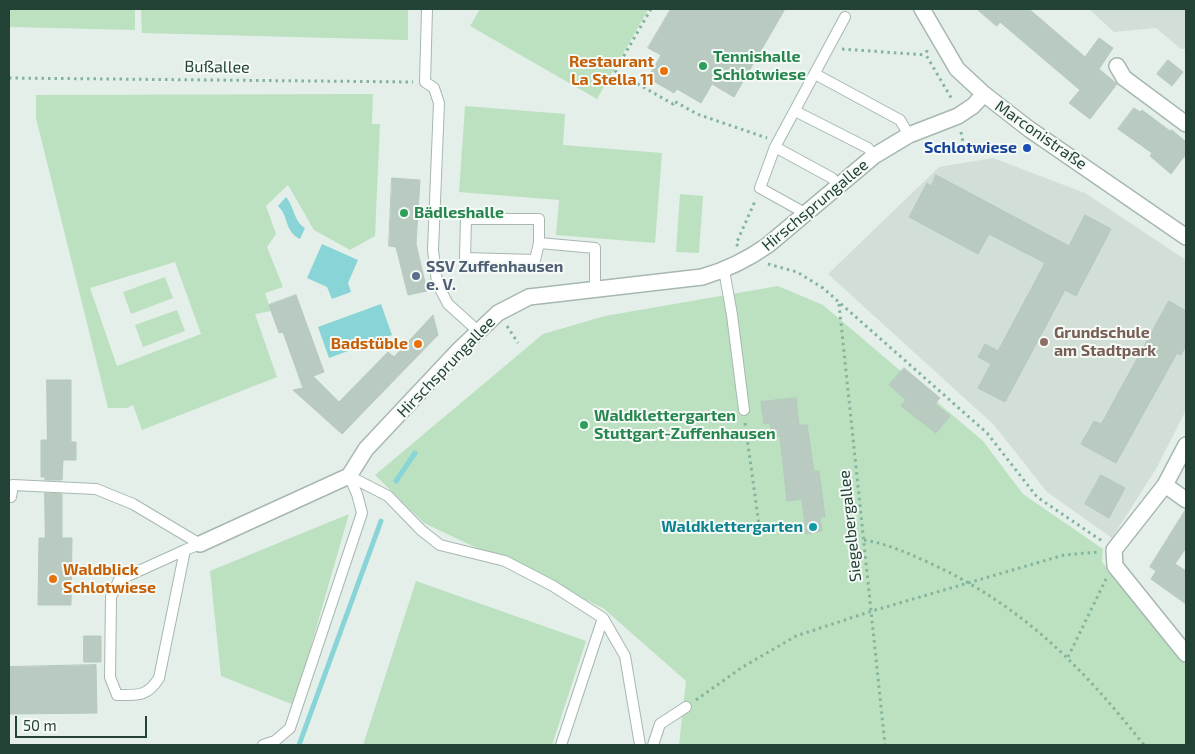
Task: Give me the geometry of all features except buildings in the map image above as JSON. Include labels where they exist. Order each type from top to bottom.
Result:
[{"type":"street","name":"Marconistraße","points":[[922,9],[957,69],[984,94],[1029,129],[1186,237]]},
{"type":"street","points":[[1117,66],[1124,78],[1186,124]]},
{"type":"street","name":"Hirschsprungallee","points":[[349,476],[366,449],[478,331],[498,313],[529,297],[702,277],[724,270],[750,258],[874,156],[910,135],[958,116],[973,106],[984,94]]},
{"type":"street","points":[[1186,445],[1164,485],[1114,550],[1115,566],[1186,654]]},
{"type":"street","points":[[200,544],[349,476]]},
{"type":"street","points":[[1164,485],[1186,500]]},
{"type":"lane","points":[[427,9],[425,82],[434,88],[439,103],[433,250],[436,283],[448,304],[478,331]]},
{"type":"lane","points":[[805,212],[760,188],[776,145],[815,74],[826,48],[845,17]]},
{"type":"lane","points":[[815,74],[900,120],[910,135]]},
{"type":"lane","points":[[795,111],[868,148],[874,156]]},
{"type":"lane","points":[[776,145],[832,178],[838,185]]},
{"type":"lane","points":[[466,219],[539,219],[539,243],[535,260],[465,258],[466,219]]},
{"type":"lane","points":[[539,243],[594,248],[595,289]]},
{"type":"lane","points":[[724,270],[732,315],[744,410]]},
{"type":"lane","points":[[349,476],[388,496],[421,530],[440,545],[505,561],[553,586],[603,618],[625,656],[640,745]]},
{"type":"lane","points":[[262,745],[275,741],[290,728],[362,513],[358,494],[349,476]]},
{"type":"lane","points":[[11,497],[14,485],[96,488],[133,504],[200,544]]},
{"type":"lane","points":[[186,550],[159,678],[152,689],[140,695],[118,695],[110,677],[111,597],[119,580],[186,550],[200,544]]},
{"type":"lane","points":[[561,745],[603,618]]},
{"type":"lane","points":[[653,745],[660,724],[686,707]]},
{"type":"path","points":[[651,9],[615,71],[672,104],[674,101],[697,114],[776,145]]},
{"type":"path","points":[[826,48],[926,54],[952,100],[958,116],[964,148]]},
{"type":"path","name":"Bußallee","points":[[9,78],[425,82]]},
{"type":"path","points":[[760,188],[736,244],[750,258],[797,272],[823,288],[987,433],[1037,497],[1086,528],[1114,550]]},
{"type":"path","name":"Siegelbergallee","points":[[839,303],[885,745]]},
{"type":"path","points":[[744,410],[761,539]]},
{"type":"path","points":[[864,540],[887,544],[971,582],[1010,608],[1068,657],[1092,682],[1144,745]]},
{"type":"path","points":[[686,707],[741,668],[796,636],[872,611],[1064,555],[1114,550]]},
{"type":"path","points":[[1068,657],[1101,586],[1115,566]]},
{"type":"shaded area","points":[[1089,9],[1186,9],[1186,49],[1181,49],[1156,28],[1114,32]]},
{"type":"shaded area","name":"Grundschule am Stadtpark","points":[[993,158],[1085,193],[1186,260],[1186,410],[1156,469],[1112,538],[1047,492],[994,425],[828,274],[939,167]]},
{"type":"green space","points":[[9,9],[135,9],[135,30],[9,27]]},
{"type":"green space","points":[[141,9],[408,9],[408,40],[142,33]]},
{"type":"green space","points":[[480,9],[648,10],[597,99],[470,26]]},
{"type":"green space","points":[[373,94],[372,124],[380,124],[375,236],[350,250],[314,230],[288,185],[266,206],[276,234],[267,247],[283,287],[265,293],[271,311],[255,314],[277,377],[142,430],[133,405],[127,408],[108,408],[36,118],[36,95]],"holes":[[[175,262],[201,334],[117,366],[90,288]]]},
{"type":"green space","points":[[465,106],[565,114],[563,145],[662,153],[655,243],[556,235],[559,200],[459,192]]},
{"type":"green space","points":[[680,194],[703,196],[699,253],[676,252]]},
{"type":"green space","points":[[165,277],[173,298],[131,314],[123,292]]},
{"type":"green space","points":[[778,286],[823,305],[983,441],[1023,494],[1103,549],[1102,562],[1186,665],[1186,745],[679,745],[686,681],[603,608],[424,523],[375,475],[543,334],[605,316]]},
{"type":"green space","points":[[177,310],[185,331],[143,347],[135,325]]},
{"type":"green space","points":[[349,514],[294,705],[221,676],[210,571]]},
{"type":"green space","points":[[416,581],[586,641],[552,745],[363,745]]},
{"type":"water","points":[[286,197],[296,218],[305,228],[300,239],[291,232],[284,214],[278,206]]},
{"type":"water","points":[[322,244],[358,260],[348,283],[351,292],[332,299],[327,287],[307,278]]},
{"type":"water","points":[[381,304],[392,335],[329,358],[318,327]]},
{"type":"waterway","points":[[396,481],[415,453]]},
{"type":"waterway","points":[[299,745],[381,521]]},
{"type":"place","name":"Tennishalle Schlotwiese","points":[[703,66]]},
{"type":"place","name":"Restaurant La Stella 11","points":[[664,71]]},
{"type":"place","name":"Schlotwiese","points":[[1027,148]]},
{"type":"place","name":"Bädleshalle","points":[[404,213]]},
{"type":"place","name":"SSV Zuffenhausen e. V.","points":[[416,276]]},
{"type":"place","name":"Grundschule am Stadtpark","points":[[1044,342]]},
{"type":"place","name":"Badstüble","points":[[418,344]]},
{"type":"place","name":"Waldklettergarten Stuttgart-Zuffenhausen","points":[[584,425]]},
{"type":"place","name":"Waldklettergarten","points":[[813,527]]},
{"type":"place","name":"Waldblick Schlotwiese","points":[[53,579]]}]
